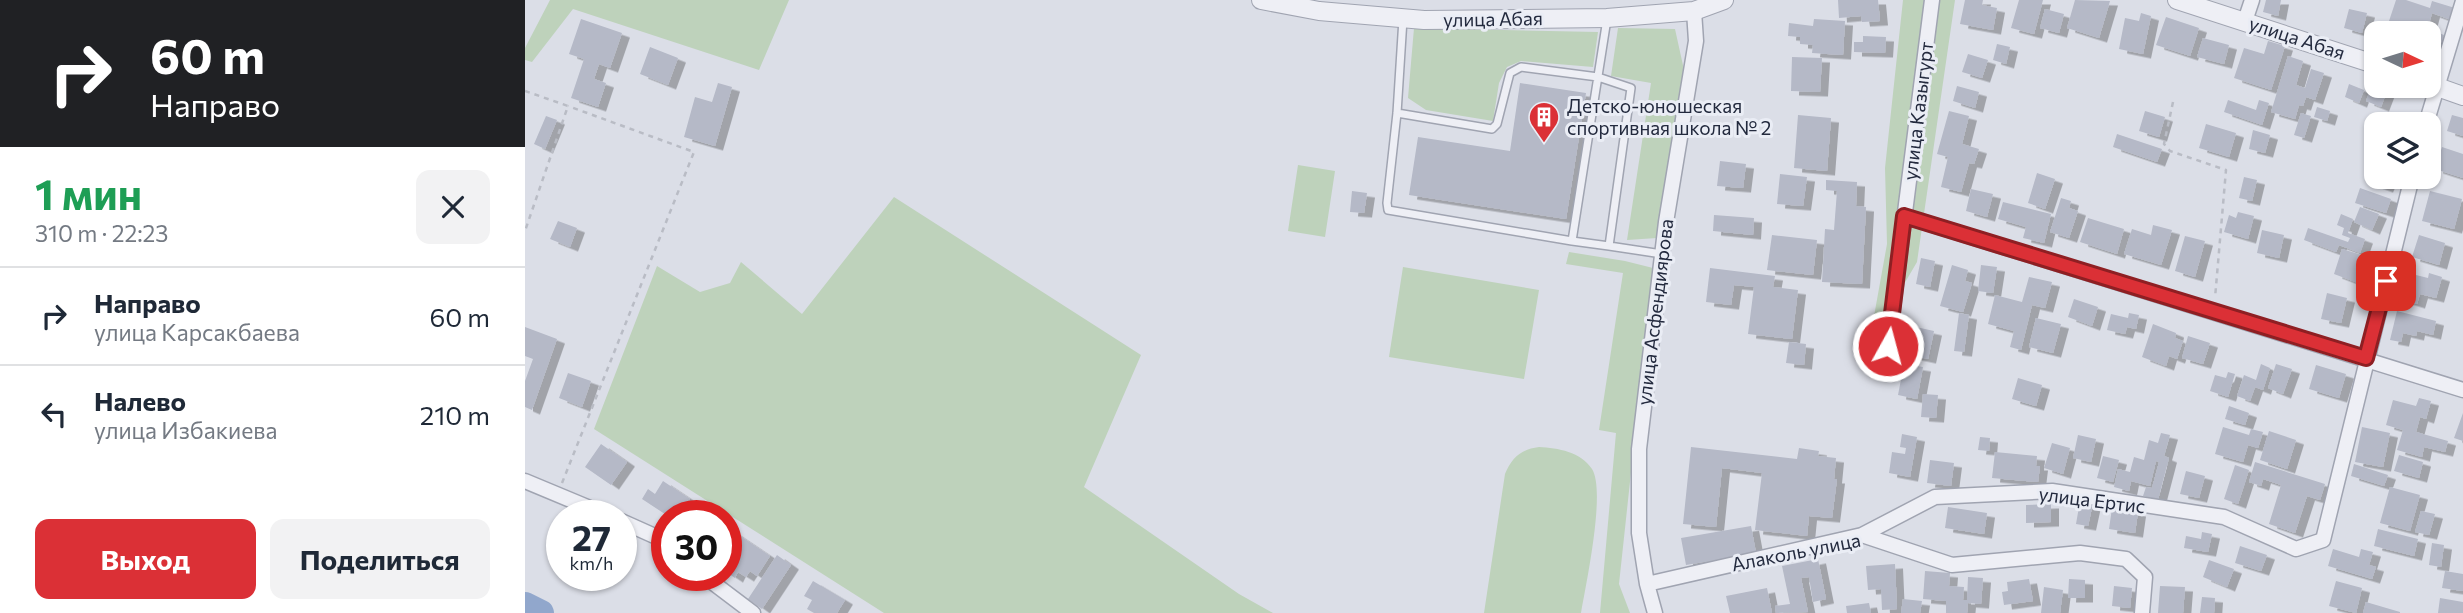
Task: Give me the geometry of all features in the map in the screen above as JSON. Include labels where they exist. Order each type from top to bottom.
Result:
[{"type":"street","name":"улица Абая","points":[[1261,0],[1319,11],[1424,20],[1607,18],[1695,11],[1724,0]]},
{"type":"street","name":"улица Казыгурт","points":[[1888,346],[1932,0]]},
{"type":"street","name":"улица Абая","points":[[2177,0],[2364,61]]},
{"type":"street","points":[[2245,21],[2252,0]]},
{"type":"street","points":[[2441,61],[2463,1]]},
{"type":"street","name":"улица Асфендиярова","points":[[1655,613],[1647,584],[1639,533],[1639,449],[1662,254],[1696,41],[1695,11]]},
{"type":"street","points":[[2441,88],[2463,96]]},
{"type":"street","points":[[2366,358],[2409,189]]},
{"type":"street","points":[[1904,216],[2463,390]]},
{"type":"street","name":"улица Ертис","points":[[1861,535],[1935,497],[2052,491],[2224,517],[2296,549],[2323,540],[2366,358]]},
{"type":"street","points":[[525,481],[572,500]]},
{"type":"street","name":"Алаколь улица","points":[[1647,584],[1861,535],[1952,565],[2080,553],[2126,559],[2145,578],[2142,613]]},
{"type":"street","points":[[724,591],[753,613]]},
{"type":"lane","points":[[1572,241],[1607,18]]},
{"type":"lane","points":[[1403,19],[1397,113],[1387,203],[1390,211],[1662,254]]},
{"type":"lane","points":[[1397,113],[1492,129],[1497,124],[1507,79],[1515,68],[1521,67],[1598,77],[1631,88],[1609,246]]},
{"type":"path","points":[[525,91],[694,152],[558,494]]},
{"type":"path","points":[[2173,102],[2164,144],[2170,151],[2226,170],[2214,311]]},
{"type":"path","points":[[525,231],[568,106]]},
{"type":"green space","points":[[550,0],[789,0],[759,70],[573,9],[532,62],[525,60],[525,48]]},
{"type":"green space","points":[[1903,0],[1955,0],[1917,262],[1869,344],[1887,244],[1885,168]]},
{"type":"green space","points":[[1414,28],[1598,32],[1593,67],[1521,61],[1507,67],[1499,83],[1493,121],[1426,110],[1408,98]]},
{"type":"green space","points":[[1618,28],[1675,29],[1686,79],[1657,238],[1627,240],[1651,83],[1611,76]]},
{"type":"green space","points":[[1298,165],[1335,171],[1325,237],[1288,231]]},
{"type":"green space","points":[[894,197],[1141,355],[1084,487],[1239,594],[1273,613],[884,613],[742,523],[742,500],[706,500],[594,429],[657,266],[700,292],[730,283],[741,262],[802,314]]},
{"type":"green space","points":[[1569,252],[1653,268],[1619,584],[1630,613],[1600,613],[1616,433],[1599,430],[1623,273],[1566,264]]},
{"type":"green space","points":[[1403,267],[1539,290],[1524,379],[1389,357]]},
{"type":"green space","points":[[1539,447],[1561,450],[1582,459],[1592,469],[1596,480],[1594,538],[1581,613],[1484,613],[1505,474],[1518,455]]},
{"type":"building","points":[[1838,0],[1878,0],[1880,21],[1862,22],[1861,16],[1839,18]]},
{"type":"building","points":[[1965,0],[1983,0],[1982,5],[1997,8],[1993,30],[1960,24]]},
{"type":"building","points":[[2019,0],[2043,0],[2034,34],[2011,28]]},
{"type":"building","points":[[2075,0],[2110,1],[2099,38],[2067,28]]},
{"type":"building","points":[[2266,0],[2281,0],[2278,16],[2263,12]]},
{"type":"building","points":[[2396,0],[2406,0],[2430,8],[2432,1],[2455,8],[2451,20],[2432,13],[2430,21],[2389,21]]},
{"type":"building","points":[[2045,9],[2064,14],[2059,33],[2040,28]]},
{"type":"building","points":[[2349,9],[2367,13],[2362,33],[2344,28]]},
{"type":"building","points":[[2141,13],[2151,16],[2143,54],[2119,49],[2125,18],[2139,21]]},
{"type":"building","points":[[2166,17],[2199,28],[2190,56],[2156,45]]},
{"type":"building","points":[[581,19],[622,33],[610,68],[599,64],[594,79],[606,83],[598,107],[571,98],[584,59],[569,54]]},
{"type":"building","points":[[1814,19],[1845,21],[1843,55],[1812,53],[1813,45],[1800,44],[1800,37],[1788,36],[1789,23],[1813,26]]},
{"type":"building","points":[[1863,36],[1886,37],[1885,53],[1854,52],[1854,42],[1863,42]]},
{"type":"building","points":[[2203,38],[2229,45],[2224,64],[2197,57]]},
{"type":"building","points":[[2268,41],[2285,46],[2271,90],[2234,78],[2244,48],[2264,54]]},
{"type":"building","points":[[1997,44],[2010,47],[2006,64],[1993,60]]},
{"type":"building","points":[[650,47],[678,58],[668,85],[640,74]]},
{"type":"building","points":[[1968,54],[1988,60],[1982,78],[1962,72]]},
{"type":"building","points":[[2288,56],[2303,61],[2296,85],[2305,88],[2311,69],[2324,73],[2315,100],[2306,97],[2303,106],[2299,105],[2295,119],[2271,112]]},
{"type":"building","points":[[1792,57],[1822,58],[1820,92],[1791,91]]},
{"type":"building","points":[[718,83],[732,87],[715,146],[684,137],[695,97],[712,102]]},
{"type":"building","name":"Детско-юношеская спортивная школа № 2","points":[[1520,83],[1586,93],[1566,219],[1409,195],[1418,137],[1510,151]]},
{"type":"building","points":[[2349,84],[2364,90],[2359,103],[2345,97]]},
{"type":"building","points":[[1957,86],[1979,92],[1975,108],[1953,101]]},
{"type":"building","points":[[2367,98],[2384,98],[2381,107],[2366,101]]},
{"type":"building","points":[[2228,100],[2256,110],[2259,100],[2269,103],[2262,125],[2224,112]]},
{"type":"building","points":[[2317,107],[2330,111],[2327,121],[2314,117]]},
{"type":"building","points":[[1949,111],[1969,116],[1962,144],[1979,149],[1974,164],[1969,163],[1961,192],[1941,187],[1948,157],[1937,154]]},
{"type":"building","points":[[2145,111],[2165,117],[2159,137],[2139,131]]},
{"type":"building","points":[[2301,113],[2311,116],[2304,138],[2294,135]]},
{"type":"building","points":[[1798,115],[1831,118],[1827,171],[1794,168]]},
{"type":"building","points":[[2452,115],[2463,118],[2463,136],[2447,131]]},
{"type":"building","points":[[546,116],[557,120],[545,149],[534,144]]},
{"type":"building","points":[[2206,124],[2236,133],[2229,157],[2199,148]]},
{"type":"building","points":[[2253,130],[2270,135],[2265,153],[2249,149]]},
{"type":"building","points":[[2117,134],[2162,149],[2157,162],[2113,147]]},
{"type":"building","points":[[2442,147],[2463,154],[2463,178],[2441,171]]},
{"type":"building","points":[[1720,161],[1746,164],[1743,188],[1717,186]]},
{"type":"building","points":[[2037,173],[2055,179],[2045,209],[2028,203]]},
{"type":"building","points":[[1780,174],[1807,177],[1803,206],[1777,204]]},
{"type":"building","points":[[2244,177],[2257,180],[2252,201],[2239,198]]},
{"type":"building","points":[[1826,180],[1857,182],[1856,206],[1866,207],[1862,284],[1822,282],[1825,229],[1834,230],[1837,191],[1826,190]]},
{"type":"building","points":[[2360,188],[2391,199],[2386,213],[2355,203]]},
{"type":"building","points":[[1971,189],[1993,194],[1987,217],[1966,211]]},
{"type":"building","points":[[1352,191],[1367,193],[1364,213],[1350,212]]},
{"type":"building","points":[[2430,191],[2462,199],[2454,229],[2422,221]]},
{"type":"building","points":[[2061,198],[2071,201],[2069,208],[2078,211],[2069,238],[2050,232]]},
{"type":"building","points":[[2003,202],[2051,214],[2044,243],[2023,238],[2026,227],[1998,219]]},
{"type":"building","points":[[2360,207],[2379,214],[2372,230],[2354,222]]},
{"type":"building","points":[[2238,212],[2254,216],[2248,239],[2224,232],[2229,215],[2236,218]]},
{"type":"building","points":[[2341,214],[2353,219],[2348,233],[2365,239],[2360,253],[2339,245],[2336,252],[2304,240],[2308,228],[2348,242],[2350,238],[2342,235],[2344,228],[2337,225]]},
{"type":"building","points":[[1714,215],[1754,218],[1753,235],[1713,231]]},
{"type":"building","points":[[2088,218],[2124,229],[2117,254],[2080,242]]},
{"type":"building","points":[[558,221],[577,228],[570,247],[550,239]]},
{"type":"building","points":[[2153,225],[2172,230],[2161,265],[2124,254],[2132,229],[2151,235]]},
{"type":"building","points":[[2262,230],[2284,235],[2279,258],[2257,253]]},
{"type":"building","points":[[1772,235],[1817,240],[1813,275],[1767,270]]},
{"type":"building","points":[[2419,235],[2445,243],[2439,265],[2412,257]]},
{"type":"building","points":[[2185,236],[2205,241],[2195,277],[2175,271]]},
{"type":"building","points":[[2342,249],[2362,255],[2359,263],[2364,266],[2358,283],[2334,274]]},
{"type":"building","points":[[1921,258],[1935,261],[1930,287],[1916,284]]},
{"type":"building","points":[[1952,265],[1968,270],[1965,281],[1972,283],[1963,312],[1940,306]]},
{"type":"building","points":[[1981,265],[1997,267],[1993,293],[1978,291]]},
{"type":"building","points":[[1710,268],[1775,276],[1773,287],[1798,290],[1792,339],[1748,334],[1754,287],[1734,285],[1731,305],[1706,302]]},
{"type":"building","points":[[2408,273],[2428,278],[2429,273],[2442,277],[2436,298],[2420,294],[2417,304],[2401,299]]},
{"type":"building","points":[[2029,277],[2052,282],[2045,308],[2032,305],[2021,350],[2010,347],[2014,331],[1988,324],[1995,295],[2022,302]]},
{"type":"building","points":[[2327,293],[2347,298],[2341,323],[2321,319]]},
{"type":"building","points":[[2074,299],[2098,307],[2092,326],[2068,317]]},
{"type":"building","points":[[2397,311],[2436,321],[2433,335],[2417,331],[2416,336],[2403,333],[2401,342],[2390,340]]},
{"type":"building","points":[[1959,313],[1969,315],[1964,352],[1954,351]]},
{"type":"building","points":[[2129,313],[2139,315],[2136,329],[2127,327],[2125,334],[2107,330],[2111,314],[2128,318]]},
{"type":"building","points":[[2036,318],[2061,324],[2053,353],[2029,347]]},
{"type":"building","points":[[2153,324],[2176,333],[2175,338],[2183,341],[2177,359],[2169,356],[2166,366],[2142,357]]},
{"type":"building","points":[[1907,325],[1934,331],[1928,359],[1900,353]]},
{"type":"building","points":[[525,327],[557,339],[532,410],[525,407],[525,381],[533,359],[525,356]]},
{"type":"building","points":[[2188,336],[2210,343],[2203,364],[2182,358]]},
{"type":"building","points":[[1789,342],[1806,344],[1804,365],[1786,363]]},
{"type":"building","points":[[1904,364],[1923,367],[1917,399],[1898,395]]},
{"type":"building","points":[[2261,364],[2270,368],[2263,390],[2255,387],[2250,401],[2237,396],[2244,375],[2256,380]]},
{"type":"building","points":[[2276,364],[2292,369],[2283,394],[2268,388]]},
{"type":"building","points":[[2316,365],[2346,374],[2339,398],[2309,389]]},
{"type":"building","points":[[2228,372],[2235,374],[2228,397],[2210,391],[2215,375],[2226,378]]},
{"type":"building","points":[[568,373],[591,381],[582,407],[559,398]]},
{"type":"building","points":[[2018,378],[2042,385],[2036,406],[2012,399]]},
{"type":"building","points":[[1923,394],[1938,395],[1936,418],[1921,417]]},
{"type":"building","points":[[2419,398],[2431,401],[2426,419],[2420,417],[2416,432],[2448,441],[2445,452],[2424,447],[2422,457],[2397,450],[2403,430],[2386,425],[2393,400],[2416,406]]},
{"type":"building","points":[[2229,406],[2249,413],[2245,425],[2225,419]]},
{"type":"building","points":[[2463,413],[2463,441],[2454,438]]},
{"type":"building","points":[[2223,427],[2249,435],[2251,429],[2263,432],[2258,448],[2248,445],[2243,462],[2215,454]]},
{"type":"building","points":[[2362,427],[2390,433],[2383,467],[2355,462]]},
{"type":"building","points":[[2269,431],[2296,440],[2287,469],[2260,460]]},
{"type":"building","points":[[2161,433],[2170,435],[2164,456],[2169,458],[2158,500],[2143,496],[2146,487],[2152,488],[2159,462],[2156,461],[2150,486],[2131,481],[2129,491],[2114,487],[2118,469],[2130,472],[2134,457],[2144,460],[2149,440],[2158,443]]},
{"type":"building","points":[[1902,434],[1917,437],[1910,477],[1889,473],[1892,452],[1905,454],[1906,448],[1900,447]]},
{"type":"building","points":[[2078,435],[2096,439],[2091,462],[2073,458]]},
{"type":"building","points":[[1980,437],[1990,438],[1989,451],[1978,450]]},
{"type":"building","points":[[2052,443],[2070,448],[2063,474],[2044,468]]},
{"type":"building","points":[[601,444],[627,462],[611,485],[585,467]]},
{"type":"building","points":[[1691,447],[1797,459],[1799,448],[1819,451],[1818,456],[1836,458],[1834,479],[1837,479],[1832,518],[1809,516],[1807,536],[1755,530],[1762,473],[1722,468],[1716,527],[1683,524]]},
{"type":"building","points":[[1995,452],[2037,456],[2036,466],[2040,466],[2038,482],[1992,478]]},
{"type":"building","points":[[2399,455],[2423,462],[2419,478],[2394,471]]},
{"type":"building","points":[[2103,456],[2119,460],[2113,482],[2097,478]]},
{"type":"building","points":[[1930,460],[1954,463],[1951,486],[1927,483]]},
{"type":"building","points":[[2255,462],[2325,484],[2320,500],[2307,496],[2295,533],[2269,524],[2281,485],[2263,479],[2261,486],[2249,482]]},
{"type":"building","points":[[2354,464],[2388,475],[2384,486],[2351,476]]},
{"type":"building","points":[[2235,465],[2249,470],[2238,504],[2224,499]]},
{"type":"building","points":[[2186,471],[2205,476],[2199,498],[2180,494]]},
{"type":"building","points":[[663,481],[690,499],[651,500],[651,505],[642,499],[648,489],[655,494]]},
{"type":"building","points":[[2390,487],[2420,495],[2410,531],[2380,523]]},
{"type":"building","points":[[2080,501],[2093,503],[2088,526],[2076,524]]},
{"type":"building","points":[[2051,504],[2051,522],[2026,523],[2026,505]]},
{"type":"building","points":[[1948,507],[1987,513],[1984,534],[1945,528]]},
{"type":"building","points":[[2112,508],[2138,512],[2135,533],[2109,529]]},
{"type":"building","points":[[2421,511],[2435,514],[2429,535],[2415,532]]},
{"type":"building","points":[[1751,526],[1756,553],[1686,565],[1681,538]]},
{"type":"building","points":[[2378,529],[2418,539],[2414,556],[2374,546]]},
{"type":"building","points":[[2202,532],[2212,534],[2208,552],[2184,548],[2186,536],[2201,539]]},
{"type":"building","points":[[742,537],[770,556],[757,576],[750,571],[746,577],[742,574]]},
{"type":"building","points":[[2432,543],[2444,545],[2441,567],[2429,565]]},
{"type":"building","points":[[2240,546],[2267,555],[2261,571],[2235,563]]},
{"type":"building","points":[[2333,549],[2359,557],[2361,549],[2373,552],[2369,565],[2376,567],[2372,579],[2328,566]]},
{"type":"building","points":[[777,555],[791,565],[762,609],[748,599]]},
{"type":"building","points":[[1818,559],[1826,599],[1813,602],[1809,577],[1801,578],[1808,612],[1776,613],[1775,606],[1790,604],[1782,566]]},
{"type":"building","points":[[2209,560],[2234,569],[2227,587],[2203,577]]},
{"type":"building","points":[[1895,564],[1897,609],[1882,610],[1881,589],[1868,590],[1866,566]]},
{"type":"building","points":[[1925,571],[1950,573],[1949,586],[1964,587],[1963,600],[1967,600],[1968,577],[1983,578],[1981,604],[1968,603],[1967,613],[1946,613],[1946,601],[1923,599]]},
{"type":"building","points":[[2445,571],[2463,574],[2463,591],[2442,588]]},
{"type":"building","points":[[2029,579],[2033,601],[2004,605],[2002,592],[2008,591],[2007,582]]},
{"type":"building","points":[[2069,579],[2085,580],[2085,598],[2068,598]]},
{"type":"building","points":[[813,581],[845,600],[837,613],[814,613],[807,609],[812,600],[804,596]]},
{"type":"building","points":[[2336,581],[2362,588],[2356,613],[2329,606]]},
{"type":"building","points":[[2114,586],[2132,588],[2130,608],[2112,606]]},
{"type":"building","points":[[2160,586],[2185,587],[2183,613],[2158,613]]},
{"type":"building","points":[[2044,587],[2063,590],[2060,613],[2041,613]]},
{"type":"building","points":[[1767,588],[1772,613],[1730,613],[1726,596]]},
{"type":"building","points":[[2202,597],[2215,598],[2214,613],[2200,613]]},
{"type":"building","points":[[2440,598],[2463,602],[2463,613],[2438,613]]},
{"type":"building","points":[[1903,599],[1922,601],[1920,613],[1901,613]]},
{"type":"building","points":[[2366,602],[2400,612],[2400,613],[2363,613]]},
{"type":"building","points":[[1869,603],[1871,613],[1847,613],[1846,606]]},
{"type":"waterway","points":[[525,605],[541,613]]},
{"type":"place","name":"Детско-юношеская спортивная школа № 2","points":[[1544,144]]},
{"type":"route","points":[[1888,346],[1904,216],[2366,358],[2386,281]]}]
